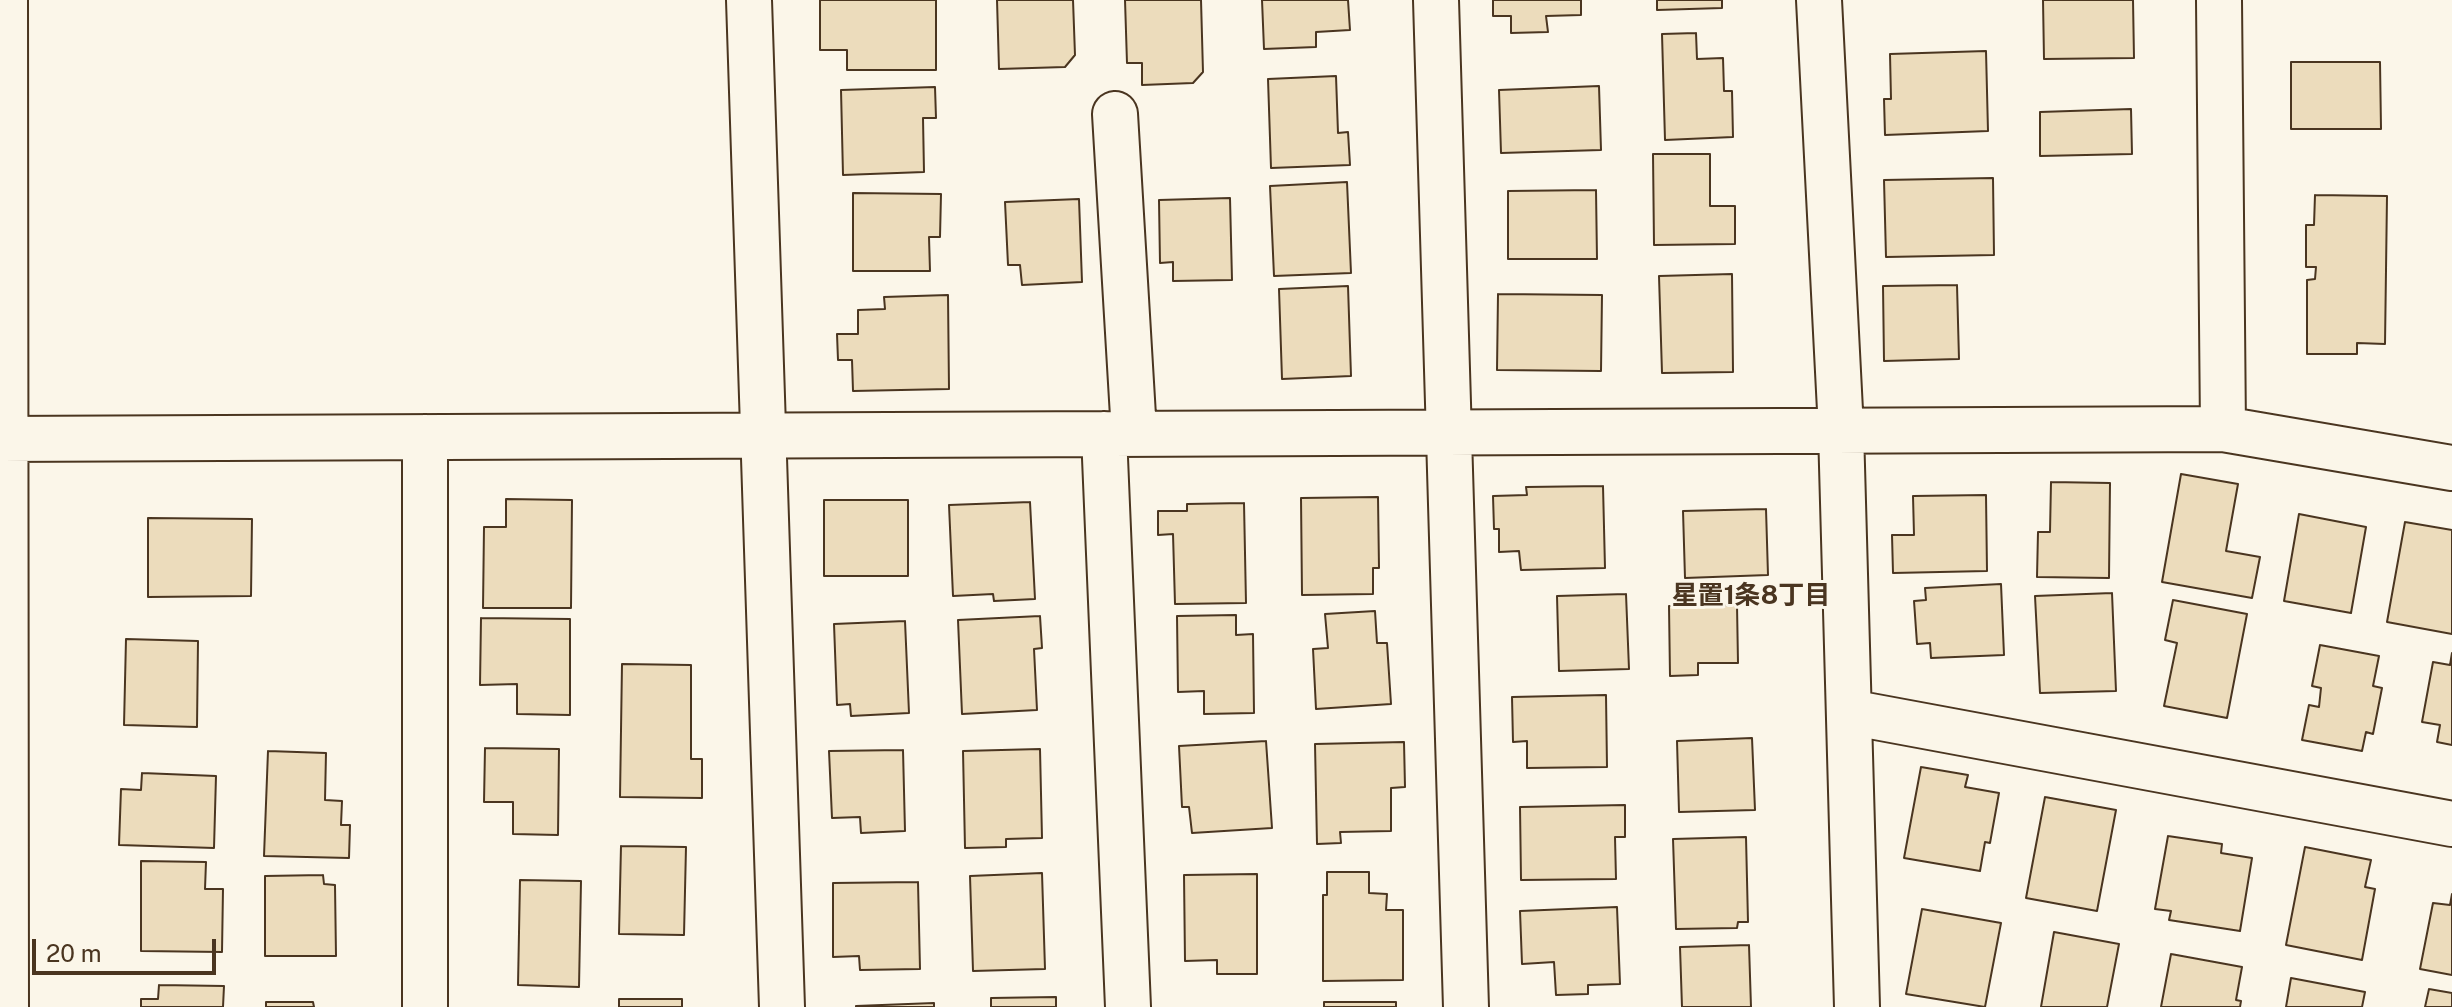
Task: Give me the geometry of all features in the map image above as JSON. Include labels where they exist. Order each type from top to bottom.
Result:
[{"type":"street","points":[[5,0],[3,439],[6,1007]]},
{"type":"street","points":[[749,0],[782,1007]]},
{"type":"street","points":[[1436,0],[1466,1007]]},
{"type":"street","points":[[1819,0],[1841,430],[1857,1007]]},
{"type":"street","points":[[2219,0],[2223,429]]},
{"type":"street","points":[[1115,114],[1128,1007]]},
{"type":"street","points":[[3,439],[2223,429],[2452,468]]},
{"type":"street","points":[[425,437],[425,1007]]},
{"type":"street","points":[[1849,712],[2452,824]]},
{"type":"building","points":[[820,0],[936,0],[936,70],[847,70],[847,50],[820,50]]},
{"type":"building","points":[[997,0],[1073,0],[1075,55],[1065,67],[999,69]]},
{"type":"building","points":[[1125,0],[1201,0],[1203,72],[1193,83],[1142,85],[1142,63],[1127,63]]},
{"type":"building","points":[[1262,0],[1348,0],[1350,30],[1316,32],[1316,47],[1264,49]]},
{"type":"building","points":[[1493,0],[1581,0],[1581,15],[1546,16],[1548,32],[1511,33],[1511,16],[1493,16]]},
{"type":"building","points":[[1657,0],[1722,0],[1722,8],[1657,10]]},
{"type":"building","points":[[2043,0],[2133,0],[2134,58],[2044,59]]},
{"type":"building","points":[[1696,33],[1697,59],[1723,58],[1724,91],[1732,91],[1733,137],[1665,140],[1662,34]]},
{"type":"building","points":[[1986,51],[1988,131],[1885,135],[1884,99],[1891,99],[1890,54]]},
{"type":"building","points":[[2291,62],[2380,62],[2381,129],[2291,129]]},
{"type":"building","points":[[1336,76],[1338,133],[1348,132],[1350,165],[1271,168],[1268,79]]},
{"type":"building","points":[[1599,86],[1601,150],[1501,153],[1499,90]]},
{"type":"building","points":[[935,87],[936,118],[923,118],[924,172],[843,175],[841,90]]},
{"type":"building","points":[[2131,109],[2132,154],[2040,156],[2040,112]]},
{"type":"building","points":[[1653,154],[1710,154],[1710,206],[1735,206],[1735,244],[1654,245]]},
{"type":"building","points":[[1993,178],[1994,255],[1886,257],[1884,180]]},
{"type":"building","points":[[1347,182],[1351,273],[1274,276],[1270,186]]},
{"type":"building","points":[[1596,190],[1597,259],[1508,259],[1508,191]]},
{"type":"building","points":[[853,193],[941,194],[940,237],[929,237],[930,271],[853,271]]},
{"type":"building","points":[[2315,195],[2387,196],[2385,344],[2357,343],[2357,354],[2307,354],[2307,280],[2315,279],[2316,267],[2306,267],[2306,225],[2314,225]]},
{"type":"building","points":[[1230,198],[1232,280],[1173,281],[1173,262],[1160,263],[1159,200]]},
{"type":"building","points":[[1079,199],[1082,282],[1022,285],[1020,265],[1008,265],[1005,202]]},
{"type":"building","points":[[1732,274],[1733,372],[1662,373],[1659,276]]},
{"type":"building","points":[[1957,285],[1959,359],[1884,361],[1883,286]]},
{"type":"building","points":[[1348,286],[1351,376],[1282,379],[1279,289]]},
{"type":"building","points":[[1498,294],[1602,295],[1601,371],[1497,370]]},
{"type":"building","points":[[948,295],[949,389],[853,391],[852,360],[838,360],[837,334],[858,334],[858,310],[885,309],[884,297]]},
{"type":"building","points":[[2181,474],[2238,484],[2226,551],[2260,557],[2252,598],[2162,582]]},
{"type":"building","points":[[2051,482],[2110,483],[2109,578],[2037,577],[2038,532],[2050,532]]},
{"type":"building","points":[[1603,486],[1605,568],[1521,570],[1519,551],[1499,552],[1499,529],[1494,529],[1493,496],[1527,495],[1526,487]]},
{"type":"building","points":[[1986,495],[1987,571],[1893,573],[1892,535],[1914,535],[1913,496]]},
{"type":"building","points":[[1378,497],[1379,568],[1373,568],[1373,594],[1302,595],[1301,498]]},
{"type":"building","points":[[506,499],[572,500],[571,608],[483,608],[484,527],[506,527]]},
{"type":"building","points":[[824,500],[908,500],[908,576],[824,576]]},
{"type":"building","points":[[1030,502],[1035,599],[994,601],[993,594],[953,596],[949,505]]},
{"type":"building","points":[[1244,503],[1246,603],[1175,604],[1173,534],[1158,535],[1158,511],[1187,511],[1187,504]]},
{"type":"building","points":[[1766,509],[1768,575],[1685,578],[1683,511]]},
{"type":"building","points":[[2299,514],[2366,527],[2351,613],[2284,601]]},
{"type":"building","points":[[148,518],[252,519],[251,596],[148,597]]},
{"type":"building","points":[[2405,522],[2452,530],[2452,634],[2387,622]]},
{"type":"building","points":[[2001,584],[2004,655],[1931,658],[1930,643],[1917,644],[1914,601],[1926,600],[1925,588]]},
{"type":"building","points":[[2112,593],[2116,691],[2040,693],[2035,596]]},
{"type":"building","points":[[1626,594],[1629,669],[1559,671],[1557,596]]},
{"type":"building","points":[[2173,600],[2247,614],[2227,718],[2164,706],[2177,643],[2165,640]]},
{"type":"building","points":[[1737,605],[1738,663],[1698,663],[1698,675],[1670,676],[1669,606]]},
{"type":"building","points":[[1375,611],[1377,643],[1387,643],[1391,704],[1316,709],[1313,649],[1328,648],[1325,614]]},
{"type":"building","points":[[1236,615],[1236,635],[1253,634],[1254,713],[1204,714],[1204,691],[1178,692],[1177,616]]},
{"type":"building","points":[[1040,616],[1042,648],[1034,649],[1037,710],[962,714],[958,620]]},
{"type":"building","points":[[481,618],[570,619],[570,715],[517,714],[517,684],[480,685]]},
{"type":"building","points":[[905,621],[909,713],[851,716],[850,704],[837,705],[834,624]]},
{"type":"building","points":[[126,639],[198,641],[197,727],[124,725]]},
{"type":"building","points":[[2320,645],[2379,656],[2373,686],[2382,688],[2373,734],[2366,732],[2362,751],[2302,740],[2309,705],[2319,707],[2321,688],[2312,686]]},
{"type":"building","points":[[2452,653],[2452,745],[2437,742],[2440,725],[2422,722],[2433,662],[2450,665]]},
{"type":"building","points":[[622,664],[691,665],[691,759],[702,759],[702,798],[620,797]]},
{"type":"building","points":[[1606,695],[1607,767],[1527,768],[1527,741],[1513,742],[1512,697]]},
{"type":"building","points":[[1752,738],[1755,810],[1679,812],[1677,741]]},
{"type":"building","points":[[1266,741],[1272,828],[1192,833],[1189,807],[1182,807],[1179,746]]},
{"type":"building","points":[[1404,742],[1405,787],[1391,788],[1391,831],[1340,832],[1341,843],[1317,844],[1315,744]]},
{"type":"building","points":[[485,748],[559,749],[558,835],[513,834],[513,802],[484,802]]},
{"type":"building","points":[[1040,749],[1042,838],[1006,839],[1006,847],[965,848],[963,751]]},
{"type":"building","points":[[903,750],[905,831],[861,833],[860,817],[832,818],[829,751]]},
{"type":"building","points":[[268,751],[326,753],[325,800],[342,801],[341,825],[350,825],[349,858],[264,856]]},
{"type":"building","points":[[1921,767],[1968,775],[1965,787],[1999,793],[1990,843],[1985,842],[1980,871],[1904,858]]},
{"type":"building","points":[[142,773],[216,776],[214,848],[119,845],[121,789],[141,790]]},
{"type":"building","points":[[2045,797],[2116,810],[2097,911],[2026,898]]},
{"type":"building","points":[[1625,805],[1625,837],[1615,837],[1616,879],[1521,880],[1520,807]]},
{"type":"building","points":[[2168,836],[2222,844],[2221,853],[2252,858],[2240,931],[2169,920],[2171,911],[2155,909]]},
{"type":"building","points":[[1746,837],[1748,922],[1738,922],[1737,928],[1676,929],[1673,839]]},
{"type":"building","points":[[621,846],[686,847],[684,935],[619,934]]},
{"type":"building","points":[[2305,847],[2371,860],[2365,887],[2375,889],[2362,960],[2286,945]]},
{"type":"building","points":[[141,861],[206,862],[205,889],[223,889],[222,952],[141,951]]},
{"type":"building","points":[[1327,872],[1369,872],[1369,893],[1387,894],[1386,910],[1403,910],[1403,980],[1323,981],[1323,895],[1327,895]]},
{"type":"building","points":[[1042,873],[1045,969],[973,971],[970,876]]},
{"type":"building","points":[[1257,874],[1257,974],[1217,974],[1217,960],[1185,961],[1184,875]]},
{"type":"building","points":[[323,875],[324,884],[335,885],[336,956],[265,956],[265,876]]},
{"type":"building","points":[[520,880],[581,881],[579,987],[518,985]]},
{"type":"building","points":[[918,882],[920,969],[860,970],[859,956],[833,957],[833,883]]},
{"type":"building","points":[[2452,894],[2452,975],[2420,969],[2433,903],[2450,905]]},
{"type":"building","points":[[1617,907],[1620,984],[1588,985],[1588,994],[1556,995],[1554,962],[1522,964],[1520,911]]},
{"type":"building","points":[[1922,909],[2001,923],[1985,1007],[1906,994]]},
{"type":"building","points":[[2054,932],[2119,944],[2107,1007],[2041,1007]]},
{"type":"building","points":[[1749,945],[1751,1007],[1682,1007],[1680,947]]},
{"type":"building","points":[[2171,954],[2242,967],[2236,1000],[2241,1001],[2240,1007],[2161,1007]]},
{"type":"building","points":[[2291,978],[2365,992],[2362,1007],[2286,1007]]},
{"type":"building","points":[[159,985],[224,986],[223,1007],[141,1007],[141,999],[158,999]]},
{"type":"building","points":[[2429,989],[2452,993],[2452,1007],[2425,1007]]},
{"type":"building","points":[[1056,997],[1056,1007],[991,1007],[991,998]]},
{"type":"building","points":[[619,999],[682,999],[682,1007],[619,1007]]},
{"type":"building","points":[[266,1002],[313,1002],[314,1007],[266,1007]]},
{"type":"building","points":[[1324,1002],[1396,1002],[1396,1007],[1324,1007]]},
{"type":"building","points":[[934,1003],[934,1007],[856,1007],[856,1006]]},
{"type":"district","name":"星置1条8丁目","points":[[1751,596]]}]
